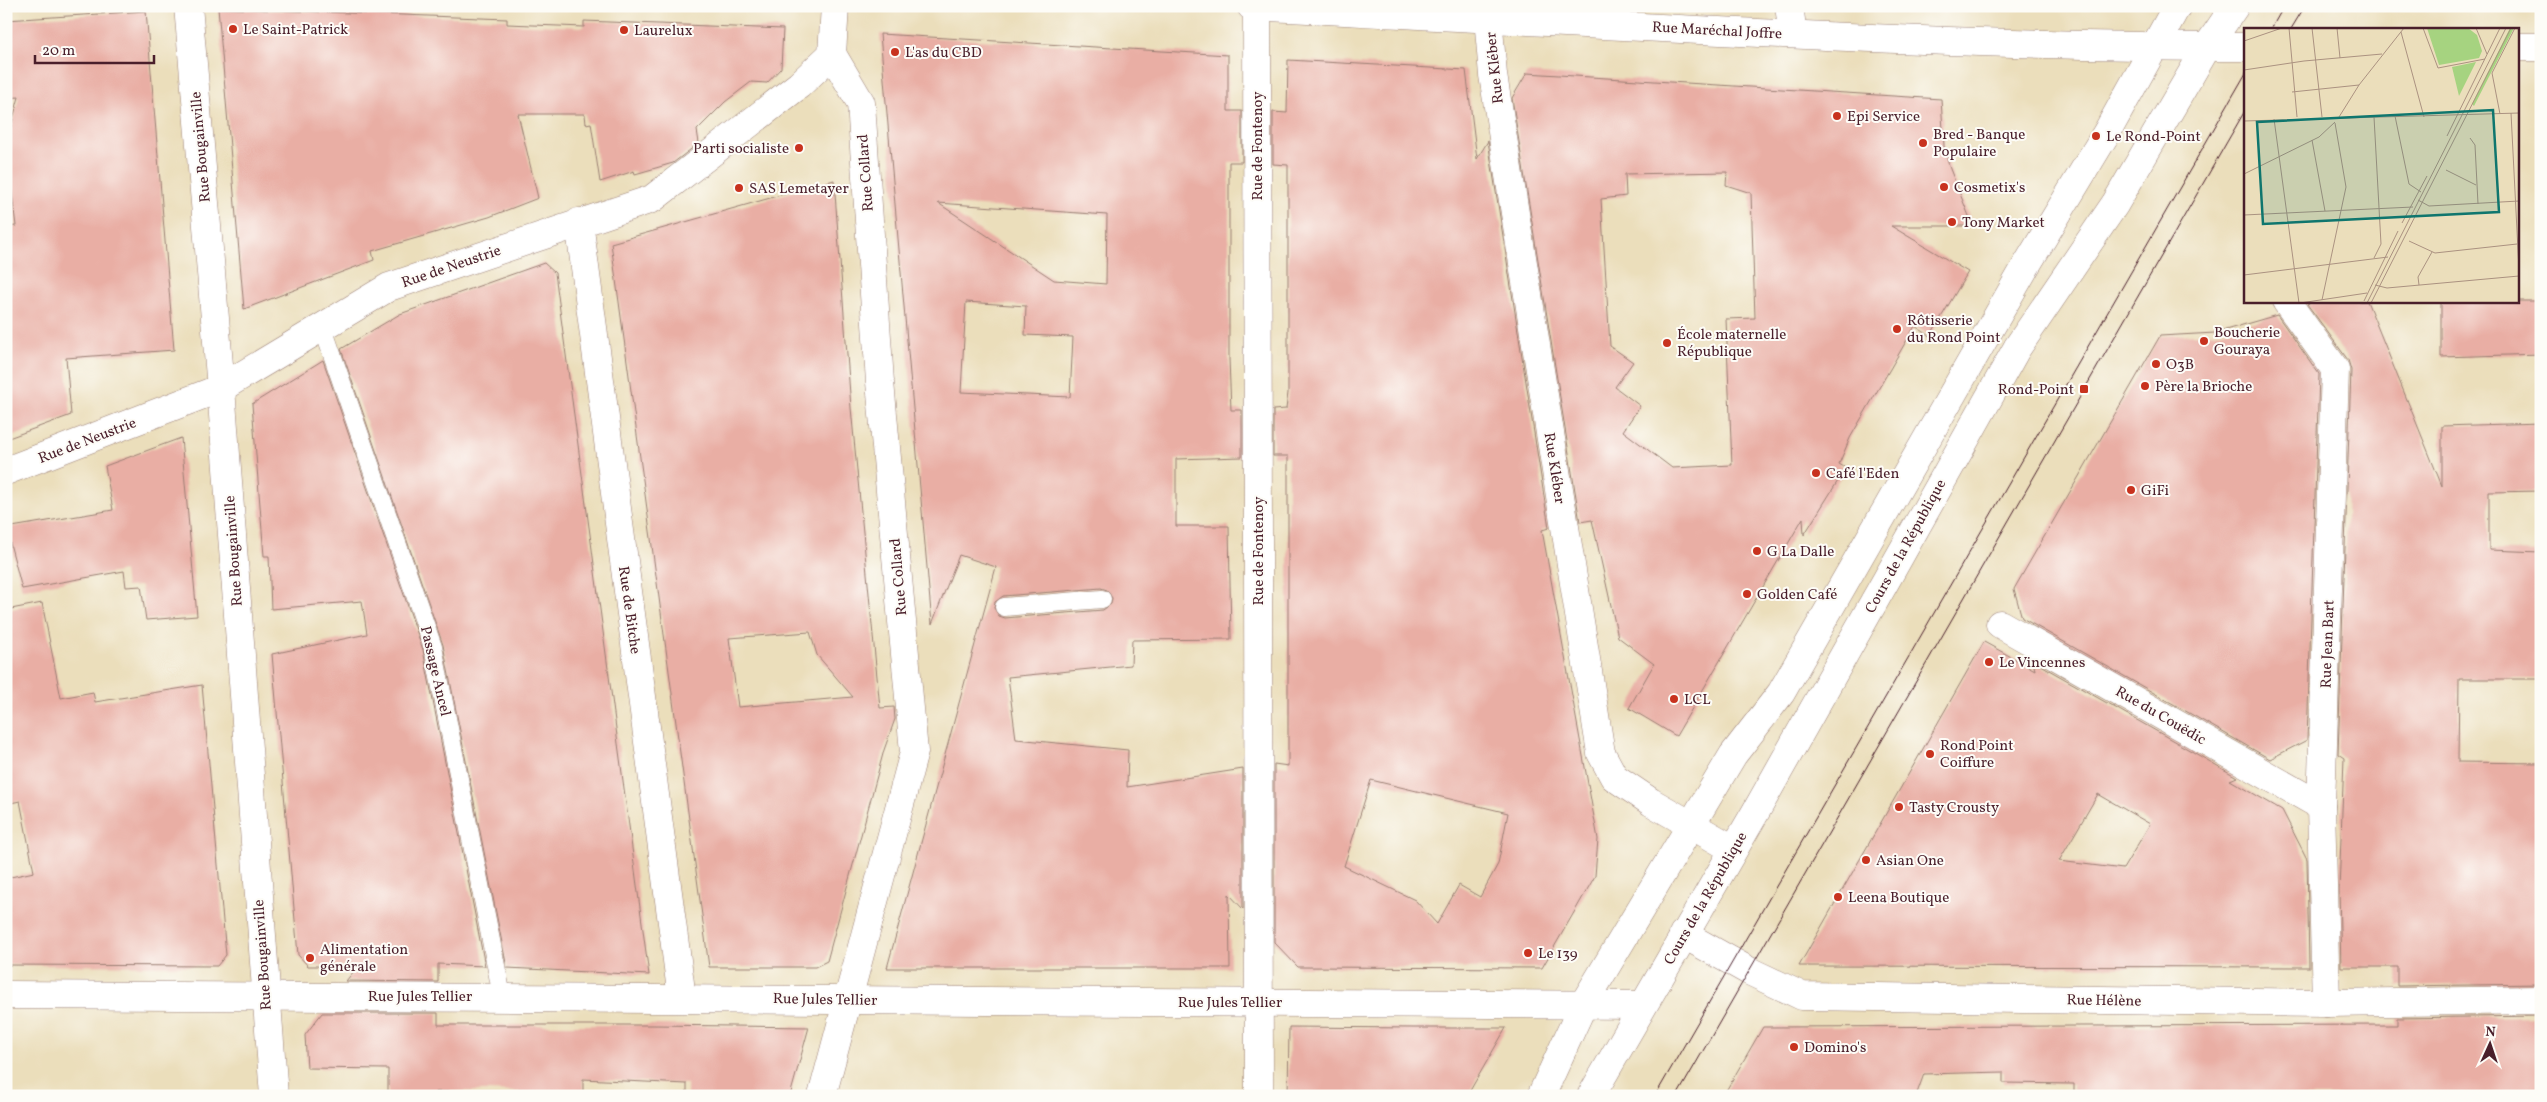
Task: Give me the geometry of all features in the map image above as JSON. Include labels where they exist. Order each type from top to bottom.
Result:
[{"type":"street","name":"Rue Bougainville","points":[[188,6],[221,388],[274,1096]]},
{"type":"street","points":[[832,54],[835,6]]},
{"type":"street","name":"Rue Maréchal Joffre","points":[[1251,6],[1959,42],[2154,47],[2244,47]]},
{"type":"street","name":"Rue de Fontenoy","points":[[1257,6],[1258,1096]]},
{"type":"street","points":[[1790,6],[1792,34]]},
{"type":"street","points":[[1541,1096],[1583,1005],[1733,755],[1781,693],[2021,275],[2107,132],[2177,6]]},
{"type":"street","name":"Cours de la République","points":[[1591,1096],[1683,934],[1734,849],[2017,348],[2114,204],[2207,47],[2235,6]]},
{"type":"street","name":"Rue Kléber","points":[[1488,17],[1494,85],[1601,753],[1614,776],[1651,802],[1734,849]]},
{"type":"street","points":[[2520,47],[2541,47]]},
{"type":"street","name":"Rue de Neustrie","points":[[6,471],[221,388],[389,287],[578,222],[652,199],[799,85],[832,54]]},
{"type":"street","name":"Rue Collard","points":[[822,1096],[914,752],[880,382],[861,103],[832,54]]},
{"type":"street","name":"Rue de Bitche","points":[[578,222],[682,998]]},
{"type":"street","name":"Rue Jean Bart","points":[[2287,302],[2335,369],[2321,806],[2326,1003]]},
{"type":"street","name":"Rue du Couëdic","points":[[2000,624],[2321,806]]},
{"type":"street","name":"Rue Hélène","points":[[1683,934],[1749,971],[1802,996],[2326,1003],[2541,1000]]},
{"type":"street","name":"Rue Jules Tellier","points":[[6,995],[502,996],[1644,1005]]},
{"type":"lane","name":"Passage Ancel","points":[[323,328],[433,647],[502,996]]},
{"type":"lane","points":[[1004,607],[1102,599]]},
{"type":"building","points":[[218,8],[507,19],[507,24],[584,27],[584,21],[783,29],[781,68],[767,83],[751,82],[725,102],[697,130],[699,143],[673,163],[635,174],[634,171],[600,182],[591,123],[586,124],[585,114],[518,114],[538,198],[489,217],[372,251],[374,260],[244,309]]},
{"type":"building","points":[[146,11],[174,350],[66,358],[71,415],[6,439],[6,227],[16,226],[6,144],[19,97],[6,98],[6,20]]},
{"type":"building","points":[[880,34],[1228,55],[1228,111],[1242,111],[1242,162],[1229,162],[1229,359],[1231,410],[1242,410],[1242,457],[1176,459],[1176,526],[1229,526],[1231,639],[1132,640],[1131,665],[1008,677],[1016,739],[1128,750],[1127,787],[1243,769],[1243,909],[1229,894],[1230,968],[887,968],[996,567],[959,555],[932,624]],"holes":[[[938,203],[1107,215],[1106,284],[1054,280]],[[966,302],[1026,306],[1025,335],[1073,337],[1070,397],[961,392]],[[1101,588],[1107,590],[1112,598],[1111,604],[1103,610],[1005,618],[999,616],[994,608],[995,602],[1003,596]]]},
{"type":"building","points":[[1288,60],[1466,70],[1477,159],[1488,141],[1549,528],[1542,530],[1598,839],[1595,876],[1542,968],[1298,967],[1274,942],[1274,764],[1288,766],[1288,456],[1273,456],[1273,410],[1286,409],[1288,393],[1288,165],[1273,164],[1273,112],[1287,113]],"holes":[[[1371,780],[1508,813],[1498,864],[1480,897],[1459,885],[1437,924],[1415,900],[1344,866]]]},
{"type":"building","points":[[1527,73],[1941,99],[1944,146],[1950,169],[1973,226],[1891,226],[1968,272],[1930,336],[1915,326],[1850,438],[1839,464],[1846,468],[1804,535],[1803,518],[1676,736],[1629,708],[1654,664],[1618,637],[1592,520],[1580,522],[1512,98]],"holes":[[[1727,172],[1726,185],[1751,193],[1755,318],[1726,319],[1732,465],[1672,468],[1623,431],[1640,406],[1615,387],[1633,362],[1610,346],[1601,199],[1626,196],[1625,174]]]},
{"type":"building","points":[[834,180],[851,408],[880,708],[894,707],[895,719],[884,750],[827,961],[815,967],[709,967],[611,243]],"holes":[[[810,632],[817,655],[853,697],[738,707],[729,638]]]},
{"type":"building","points":[[544,263],[555,273],[649,975],[507,968],[443,645],[341,349],[400,314]]},
{"type":"building","points":[[2541,301],[2541,354],[2441,357],[2441,302]]},
{"type":"building","points":[[2312,302],[2367,302],[2442,486],[2442,426],[2541,423],[2541,491],[2489,492],[2489,550],[2541,552],[2541,679],[2459,679],[2458,762],[2541,763],[2541,984],[2397,986],[2397,967],[2341,967],[2339,891],[2344,758],[2338,754],[2351,370],[2348,360],[2307,304]]},
{"type":"building","points":[[2277,315],[2319,374],[2307,740],[2270,759],[2022,618],[2014,589],[2160,336],[2215,333]]},
{"type":"building","points":[[323,360],[423,650],[485,966],[438,964],[438,982],[346,981],[358,966],[308,966],[298,955],[272,654],[367,634],[362,601],[271,609],[269,556],[264,556],[252,404]]},
{"type":"building","points":[[181,438],[197,616],[146,620],[141,586],[126,587],[124,571],[22,589],[6,528],[113,510],[105,466]]},
{"type":"building","points":[[42,603],[61,698],[93,692],[95,702],[202,685],[226,955],[217,966],[6,965],[6,878],[34,872],[20,801],[6,804],[6,610]]},
{"type":"building","points":[[1984,642],[2035,670],[2033,661],[2237,777],[2230,780],[2282,810],[2307,859],[2309,967],[1799,966]],"holes":[[[2098,794],[2150,824],[2123,869],[2059,861]]]},
{"type":"building","points":[[322,1013],[438,1013],[438,1025],[809,1027],[790,1096],[687,1096],[687,1084],[583,1079],[583,1096],[519,1096],[519,1092],[485,1091],[436,1092],[436,1096],[388,1096],[388,1069],[307,1068],[305,1035]]},
{"type":"building","points":[[2541,1016],[2541,1092],[2501,1093],[2501,1096],[2074,1096],[2074,1084],[2003,1083],[2003,1072],[1924,1074],[1916,1096],[1723,1096],[1763,1027],[2397,1025],[2397,1018]]},
{"type":"building","points":[[1289,1027],[1506,1028],[1467,1096],[1288,1096]]},
{"type":"tram line","points":[[2272,28],[2284,6]]},
{"type":"tram line","points":[[2292,28],[2305,6]]},
{"type":"tram line","points":[[1655,1096],[2244,76]]},
{"type":"tram line","points":[[1677,1096],[2244,112]]},
{"type":"place","name":"Le Saint-Patrick","points":[[233,29]]},
{"type":"place","name":"Laurelux","points":[[624,30]]},
{"type":"place","name":"L'as du CBD","points":[[895,52]]},
{"type":"place","name":"Epi Service","points":[[1837,116]]},
{"type":"place","name":"Le Rond-Point","points":[[2096,136]]},
{"type":"place","name":"Bred - Banque Populaire","points":[[1923,143]]},
{"type":"place","name":"Parti socialiste","points":[[799,148]]},
{"type":"place","name":"Cosmetix's","points":[[1944,187]]},
{"type":"place","name":"SAS Lemetayer","points":[[739,188]]},
{"type":"place","name":"Tony Market","points":[[1952,222]]},
{"type":"place","name":"Rôtisserie du Rond Point","points":[[1897,329]]},
{"type":"place","name":"Boucherie Gouraya","points":[[2204,341]]},
{"type":"place","name":"École maternelle République","points":[[1667,343]]},
{"type":"place","name":"O3B","points":[[2156,364]]},
{"type":"place","name":"Père la Brioche","points":[[2145,386]]},
{"type":"place","name":"Rond-Point","points":[[2084,389]]},
{"type":"place","name":"Café l'Eden","points":[[1816,473]]},
{"type":"place","name":"GiFi","points":[[2131,490]]},
{"type":"place","name":"G La Dalle","points":[[1757,551]]},
{"type":"place","name":"Golden Café","points":[[1747,594]]},
{"type":"place","name":"Le Vincennes","points":[[1989,662]]},
{"type":"place","name":"LCL","points":[[1674,699]]},
{"type":"place","name":"Rond Point Coiffure","points":[[1930,754]]},
{"type":"place","name":"Tasty Crousty","points":[[1899,807]]},
{"type":"place","name":"Asian One","points":[[1866,860]]},
{"type":"place","name":"Leena Boutique","points":[[1838,897]]},
{"type":"place","name":"Le 139","points":[[1528,953]]},
{"type":"place","name":"Alimentation générale","points":[[310,958]]},
{"type":"place","name":"Domino's","points":[[1794,1047]]}]
